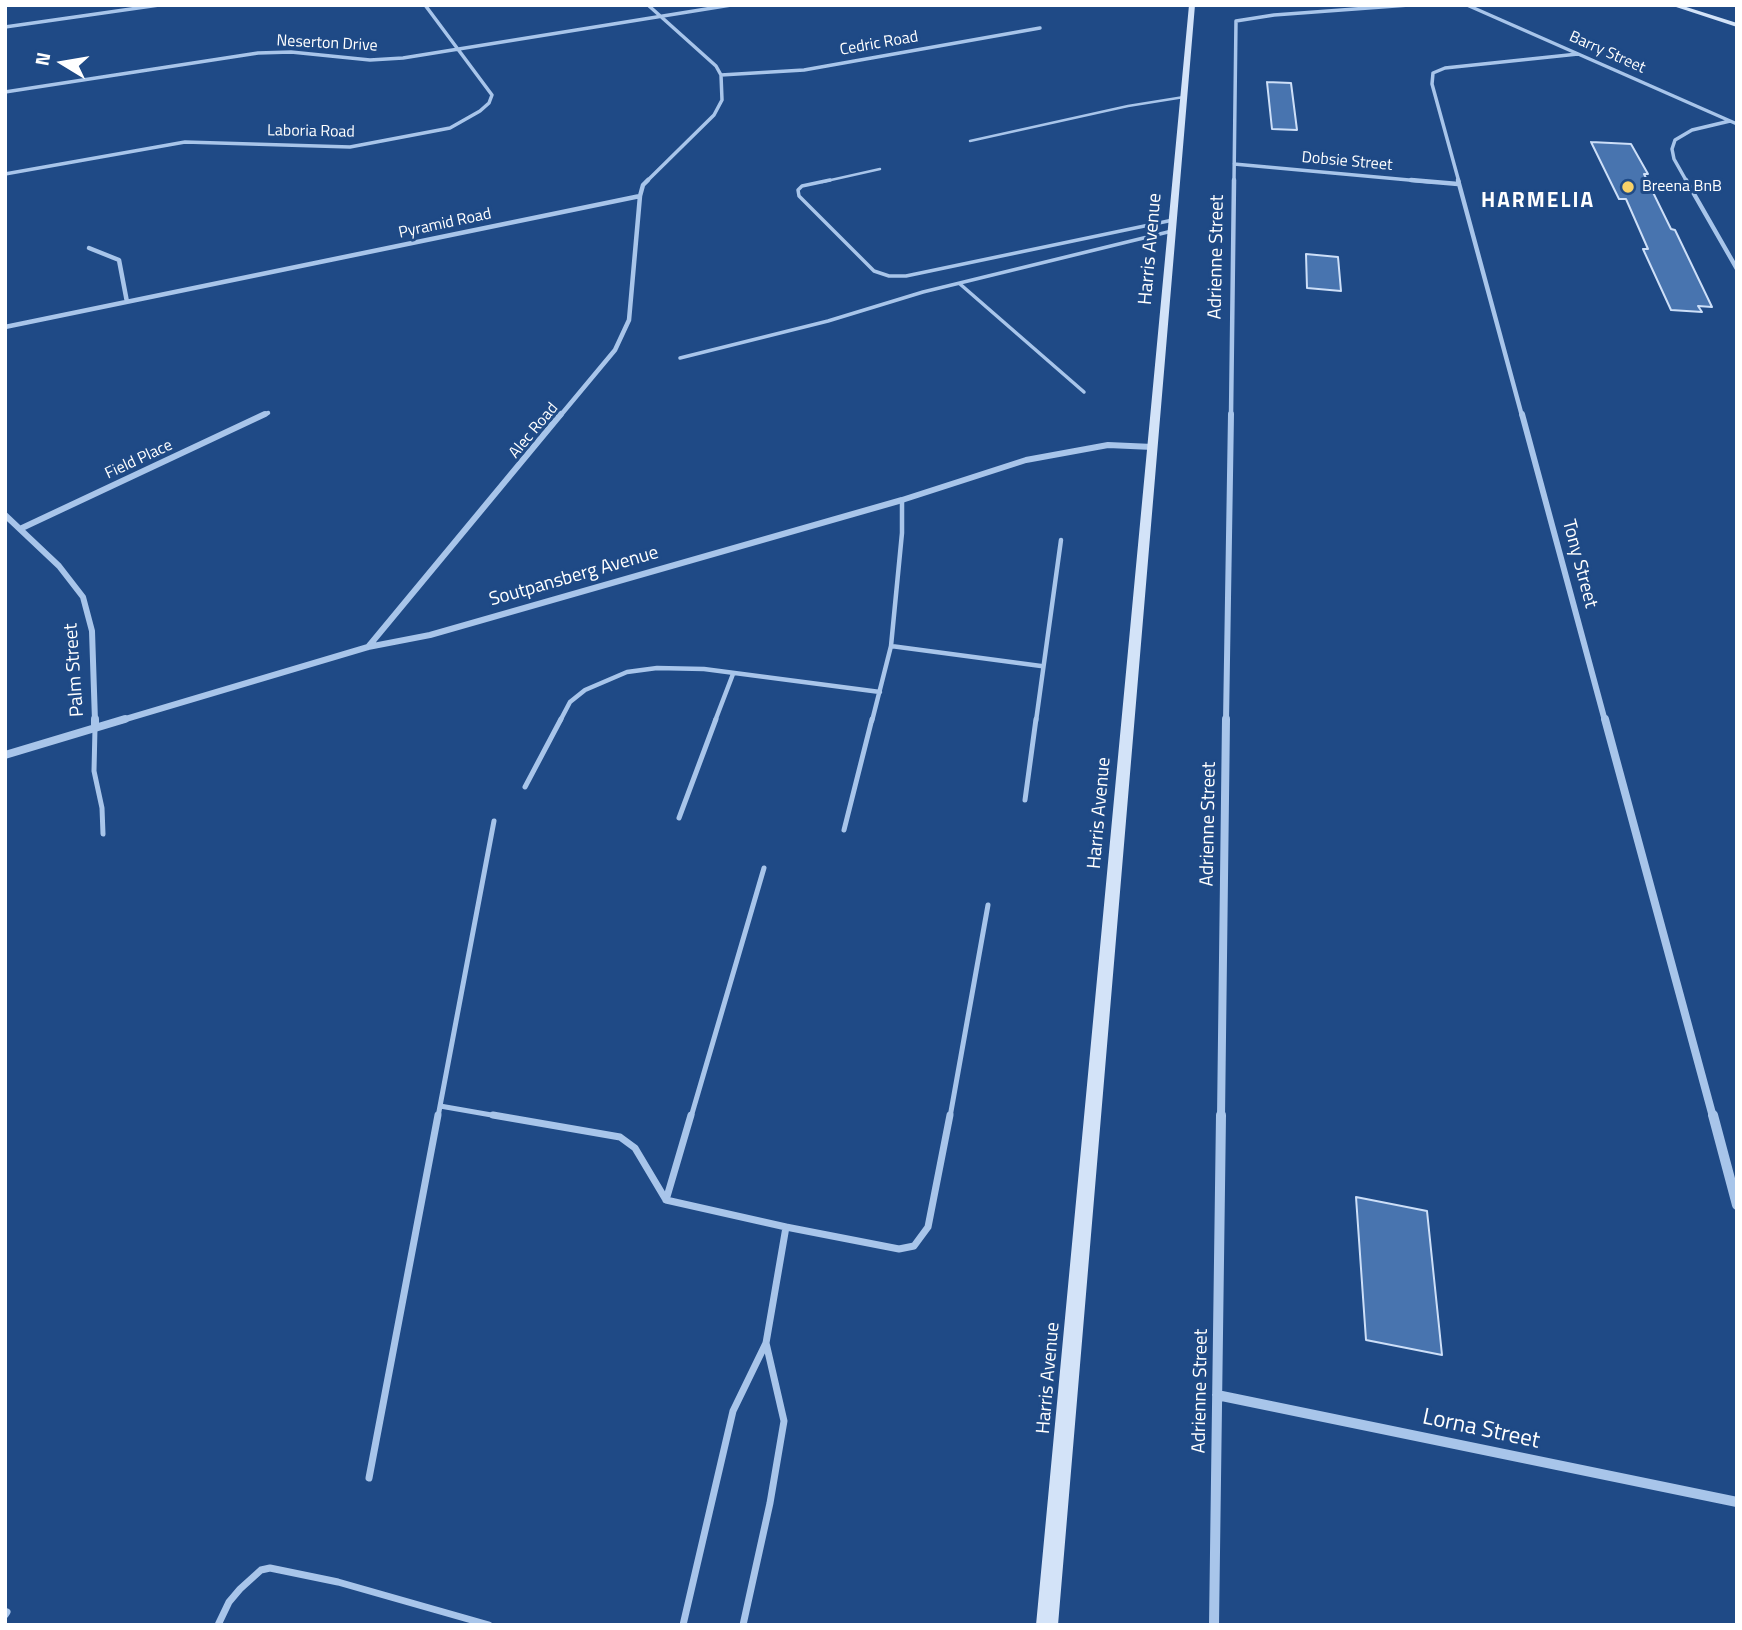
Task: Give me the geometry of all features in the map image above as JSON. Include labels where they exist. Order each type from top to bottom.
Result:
[{"type":"main road","name":"Harris Avenue","points":[[1047,1625],[1192,5]]},
{"type":"main road","points":[[1673,5],[1737,25]]},
{"type":"street","points":[[5,27],[159,5]]},
{"type":"street","name":"Laboria Road","points":[[5,174],[185,142],[350,147],[450,128],[480,111],[489,103],[492,95],[425,5]]},
{"type":"street","points":[[640,196],[643,185],[717,110],[722,100],[721,75],[709,59],[648,5]]},
{"type":"street","name":"Neserton Drive","points":[[5,92],[258,54],[291,52],[380,60],[731,5]]},
{"type":"street","points":[[1371,7],[1409,5]]},
{"type":"street","name":"Barry Street","points":[[1467,5],[1737,124]]},
{"type":"street","name":"Adrienne Street","points":[[1214,1625],[1236,24],[1237,20],[1247,18],[1371,7]]},
{"type":"street","name":"Cedric Road","points":[[721,75],[803,70],[1040,27]]},
{"type":"street","name":"Tony Street","points":[[1578,54],[1452,66],[1433,73],[1432,84],[1737,1205]]},
{"type":"street","points":[[1730,121],[1692,131],[1675,141],[1671,149],[1674,159],[1737,269]]},
{"type":"street","name":"Dobsie Street","points":[[1234,164],[1458,184]]},
{"type":"street","name":"Pyramid Road","points":[[5,327],[640,196]]},
{"type":"street","name":"Alec Road","points":[[368,647],[615,350],[629,320],[640,196]]},
{"type":"street","points":[[89,248],[119,260],[127,302]]},
{"type":"street","name":"Field Place","points":[[22,528],[268,413]]},
{"type":"street","name":"Soutpansberg Avenue","points":[[5,755],[368,647],[430,635],[902,500],[1026,460],[1080,448],[1153,447]]},
{"type":"street","name":"Palm Street","points":[[5,515],[22,528],[72,580],[83,597],[92,631],[95,728]]},
{"type":"street","name":"Lorna Street","points":[[1216,1395],[1737,1502]]},
{"type":"lane","points":[[970,141],[1128,106],[1184,97]]},
{"type":"lane","points":[[880,169],[803,186],[798,190],[799,196],[874,271],[889,276],[906,276],[1172,226]]},
{"type":"lane","points":[[680,358],[828,321],[923,292],[1172,226]]},
{"type":"lane","points":[[960,284],[1083,391]]},
{"type":"lane","points":[[844,830],[891,646],[902,500]]},
{"type":"lane","points":[[1025,800],[1060,540]]},
{"type":"lane","points":[[891,646],[1041,666]]},
{"type":"lane","points":[[525,787],[570,702],[585,690],[615,676],[641,669],[704,669],[880,692]]},
{"type":"lane","points":[[679,818],[733,674]]},
{"type":"lane","points":[[95,728],[94,771],[102,808],[103,834]]},
{"type":"lane","points":[[369,1478],[494,821]]},
{"type":"lane","points":[[666,1200],[764,869]]},
{"type":"lane","points":[[440,1107],[620,1137],[635,1148],[666,1200],[899,1249],[914,1246],[923,1237],[934,1208],[988,905]]},
{"type":"lane","points":[[682,1625],[733,1411],[766,1343],[786,1227]]},
{"type":"lane","points":[[743,1625],[770,1503],[784,1421],[766,1343]]},
{"type":"lane","points":[[218,1625],[229,1602],[240,1589],[261,1570],[270,1568],[338,1582],[489,1625]]},
{"type":"building","points":[[1267,82],[1291,83],[1297,130],[1272,129]]},
{"type":"building","points":[[1591,142],[1631,144],[1712,307],[1698,306],[1702,312],[1671,310],[1643,249],[1648,249],[1626,199],[1619,199]]},
{"type":"building","points":[[1306,254],[1338,257],[1341,291],[1307,288]]},
{"type":"building","points":[[1356,1197],[1427,1211],[1442,1355],[1366,1340]]},
{"type":"place","name":"Breena BnB","points":[[1628,187]]},
{"type":"district","name":"HARMELIA","points":[[1538,202]]}]
